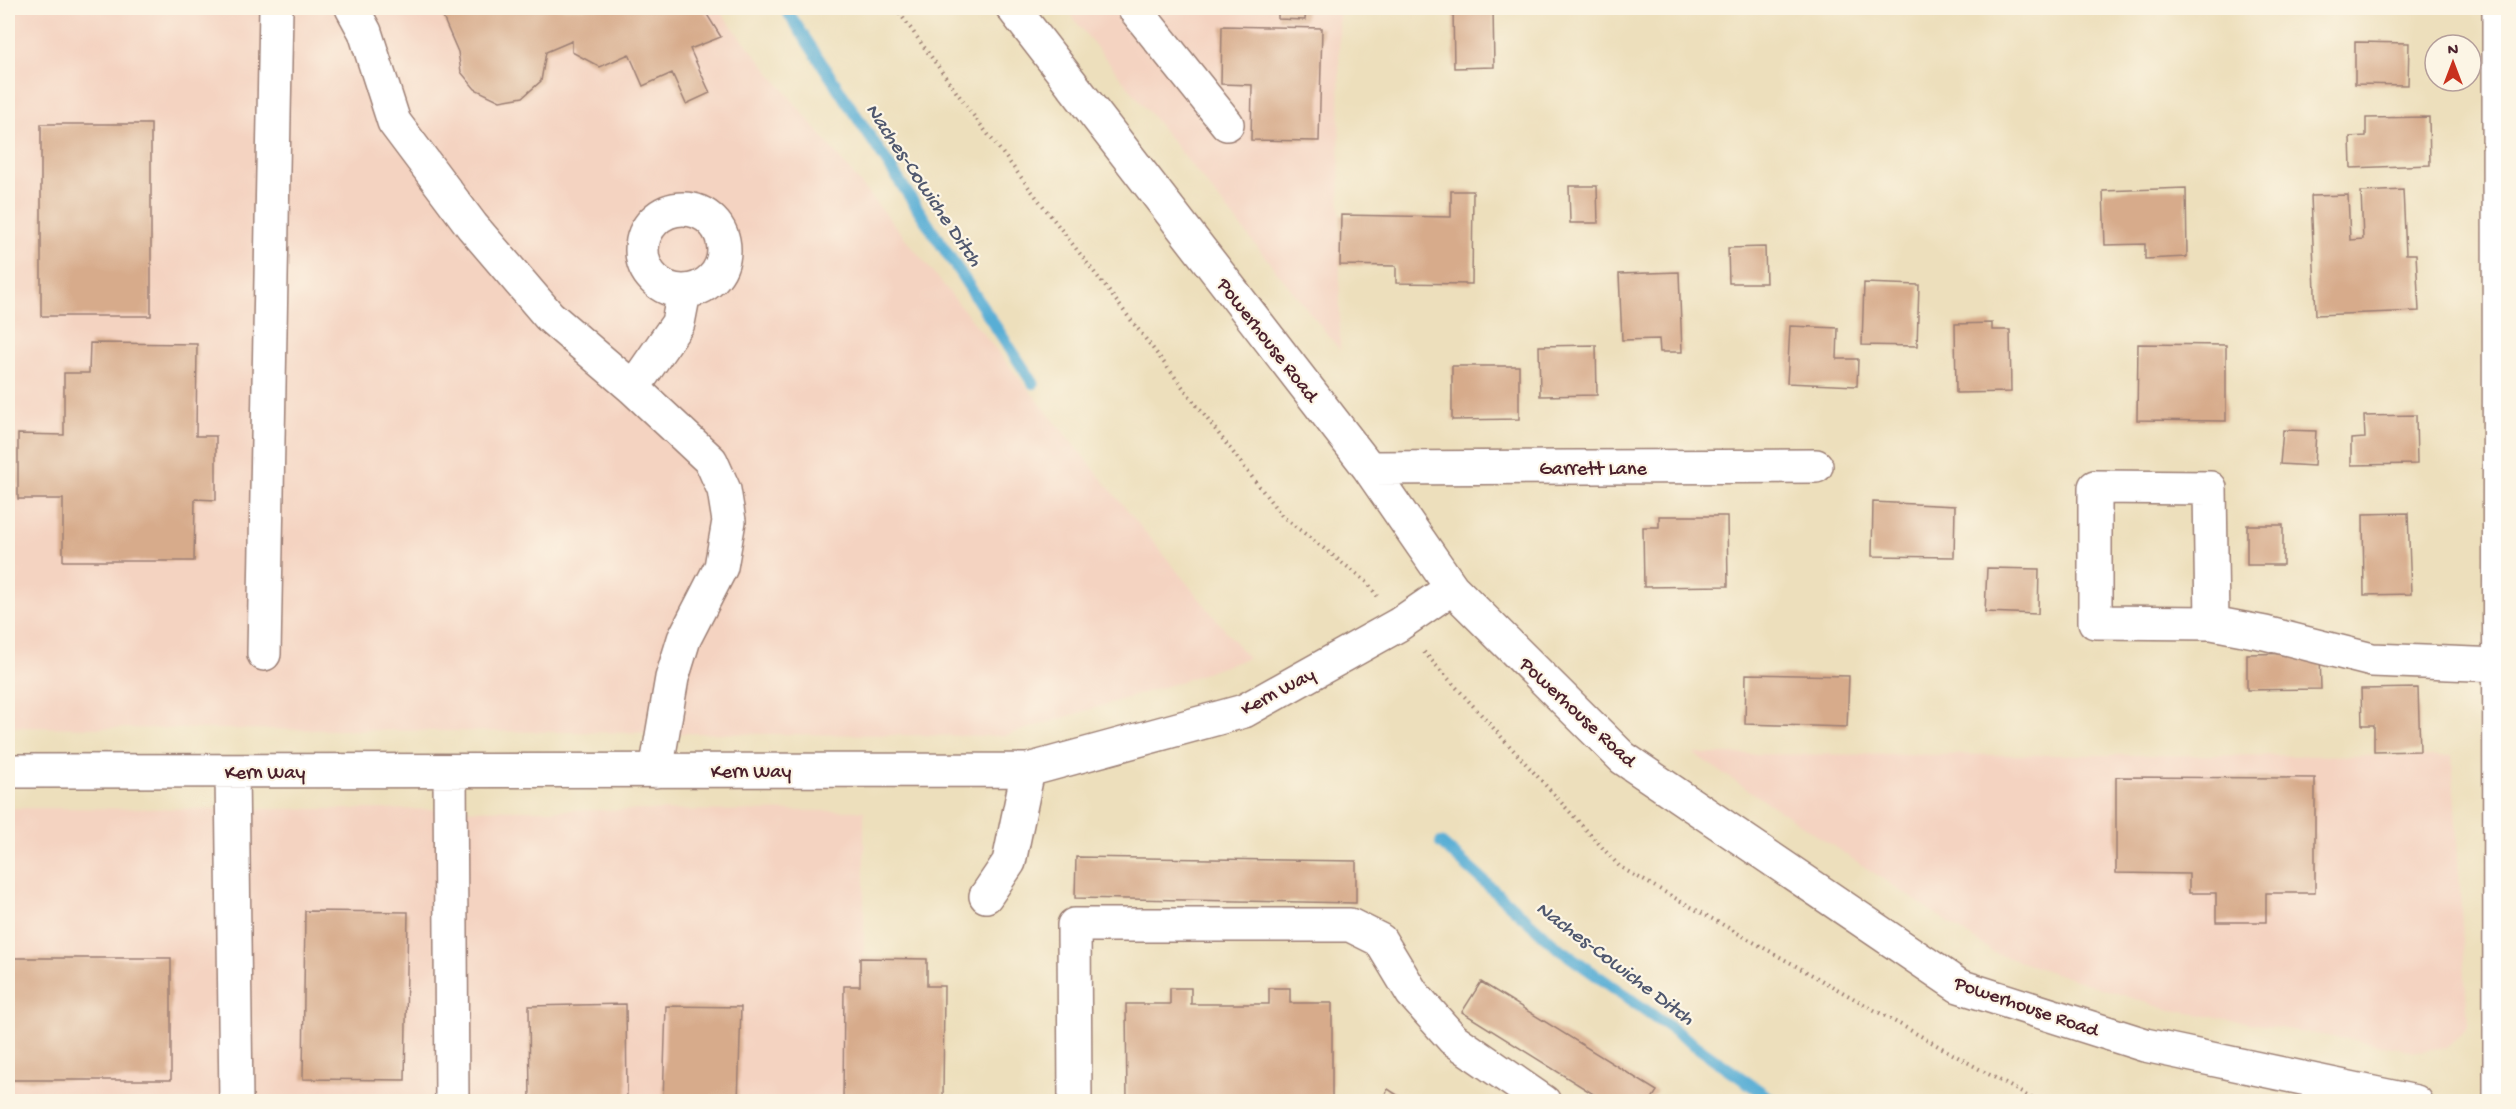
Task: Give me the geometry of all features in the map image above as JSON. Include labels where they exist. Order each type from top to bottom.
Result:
[{"type":"street","points":[[264,654],[283,8]]},
{"type":"street","points":[[352,8],[365,32],[394,122],[472,226],[549,315],[633,388],[711,461],[724,490],[729,521],[721,567],[684,639],[672,678],[656,771]]},
{"type":"street","name":"Powerhouse Road","points":[[1012,8],[1369,468],[1452,588],[1623,758],[1959,986],[2145,1045],[2416,1101]]},
{"type":"street","points":[[1134,8],[1227,124]]},
{"type":"street","points":[[2499,8],[2500,1101]]},
{"type":"street","points":[[633,388],[678,323],[684,292]]},
{"type":"street","name":"Garrett Lane","points":[[1369,468],[1816,466]]},
{"type":"street","points":[[2212,623],[2210,488],[2095,487],[2095,622],[2212,623],[2265,633],[2372,660],[2500,665]]},
{"type":"street","name":"Kern Way","points":[[8,771],[1028,770],[1244,711],[1398,625],[1452,588]]},
{"type":"street","points":[[986,896],[1010,862],[1028,770]]},
{"type":"street","points":[[232,771],[236,1101]]},
{"type":"street","points":[[450,771],[452,1101]]},
{"type":"street","points":[[1075,1101],[1074,925],[1350,926],[1380,940],[1412,993],[1453,1039],[1544,1101]]},
{"type":"shaded area","points":[[8,8],[717,8],[1248,658],[1179,682],[1004,736],[8,727]]},
{"type":"shaded area","points":[[1065,8],[1339,8],[1340,350]]},
{"type":"shaded area","points":[[1694,754],[2452,756],[2468,1026],[2448,1047],[2416,1051],[2166,1009],[1996,954]]},
{"type":"shaded area","points":[[8,808],[864,811],[864,1101],[8,1102]]},
{"type":"building","points":[[439,8],[703,8],[721,37],[690,49],[710,93],[686,104],[672,73],[643,86],[629,54],[600,67],[572,52],[572,41],[546,52],[541,81],[523,97],[500,101],[475,89],[461,72],[458,52]]},
{"type":"building","points":[[1278,8],[1306,8],[1305,20],[1278,19]]},
{"type":"building","points":[[1453,8],[1493,8],[1494,67],[1454,68]]},
{"type":"building","points":[[2357,8],[2409,8],[2409,11],[2357,10]]},
{"type":"building","points":[[1222,26],[1322,28],[1319,141],[1251,140],[1252,85],[1221,84]]},
{"type":"building","points":[[2355,42],[2409,43],[2408,85],[2355,84]]},
{"type":"building","points":[[2429,117],[2430,165],[2351,168],[2350,137],[2366,136],[2366,118]]},
{"type":"building","points":[[41,124],[151,124],[151,316],[41,316]]},
{"type":"building","points":[[1569,186],[1597,186],[1598,223],[1570,223]]},
{"type":"building","points":[[2186,188],[2187,257],[2145,259],[2145,244],[2105,245],[2103,191]]},
{"type":"building","points":[[2403,190],[2406,254],[2416,254],[2419,311],[2316,315],[2311,196],[2348,195],[2350,240],[2363,239],[2361,192]]},
{"type":"building","points":[[1451,191],[1473,191],[1472,284],[1396,283],[1396,266],[1340,265],[1341,215],[1451,217]]},
{"type":"building","points":[[1765,247],[1766,283],[1729,283],[1728,248]]},
{"type":"building","points":[[1679,272],[1682,352],[1660,352],[1659,339],[1622,340],[1619,274]]},
{"type":"building","points":[[1864,283],[1919,285],[1917,346],[1862,345]]},
{"type":"building","points":[[1992,323],[1992,330],[2010,330],[2011,392],[1956,393],[1955,324]]},
{"type":"building","points":[[1790,326],[1838,328],[1837,359],[1858,359],[1857,386],[1787,383]]},
{"type":"building","points":[[90,343],[197,344],[196,436],[216,436],[216,500],[195,499],[194,561],[63,561],[63,499],[18,499],[18,434],[64,435],[64,373],[89,373]]},
{"type":"building","points":[[2138,344],[2226,345],[2226,421],[2137,420]]},
{"type":"building","points":[[1596,345],[1597,395],[1540,396],[1539,346]]},
{"type":"building","points":[[1452,366],[1519,366],[1519,419],[1452,420]]},
{"type":"building","points":[[2416,415],[2417,464],[2351,465],[2351,439],[2365,438],[2364,416]]},
{"type":"building","points":[[2283,430],[2316,431],[2314,466],[2280,464]]},
{"type":"building","points":[[1873,502],[1955,506],[1954,557],[1872,556]]},
{"type":"building","points":[[2408,513],[2411,594],[2364,595],[2363,514]]},
{"type":"building","points":[[1659,516],[1727,516],[1728,586],[1644,587],[1643,527],[1659,527]]},
{"type":"building","points":[[2247,525],[2283,525],[2283,565],[2247,565]]},
{"type":"building","points":[[1987,568],[2039,569],[2038,614],[1985,612]]},
{"type":"building","points":[[2320,653],[2321,689],[2247,690],[2247,654]]},
{"type":"building","points":[[1746,674],[1849,676],[1847,727],[1745,724]]},
{"type":"building","points":[[2418,688],[2420,751],[2374,752],[2374,725],[2362,725],[2361,689]]},
{"type":"building","points":[[2116,777],[2315,778],[2315,893],[2266,893],[2266,922],[2216,922],[2216,893],[2189,893],[2189,874],[2116,873]]},
{"type":"building","points":[[1076,857],[1356,861],[1356,903],[1075,898]]},
{"type":"building","points":[[305,911],[408,912],[405,1080],[303,1079]]},
{"type":"building","points":[[8,958],[171,958],[171,1080],[8,1080]]},
{"type":"building","points":[[860,958],[927,959],[927,986],[944,986],[943,1102],[843,1102],[844,986],[860,986]]},
{"type":"building","points":[[1481,982],[1657,1091],[1650,1102],[1606,1102],[1462,1012]]},
{"type":"building","points":[[1170,988],[1191,988],[1191,1004],[1269,1004],[1269,988],[1290,988],[1290,1003],[1332,1003],[1332,1102],[1127,1102],[1126,1004],[1170,1004]]},
{"type":"building","points":[[626,1004],[627,1102],[530,1102],[529,1006]]},
{"type":"building","points":[[666,1006],[741,1007],[738,1102],[663,1102]]},
{"type":"building","points":[[1388,1089],[1408,1102],[1381,1102]]},
{"type":"waterway","name":"Naches-Cowiche Ditch","points":[[785,8],[1033,383]]},
{"type":"waterway","name":"Naches-Cowiche Ditch","points":[[1441,843],[1558,948],[1775,1102]]}]
